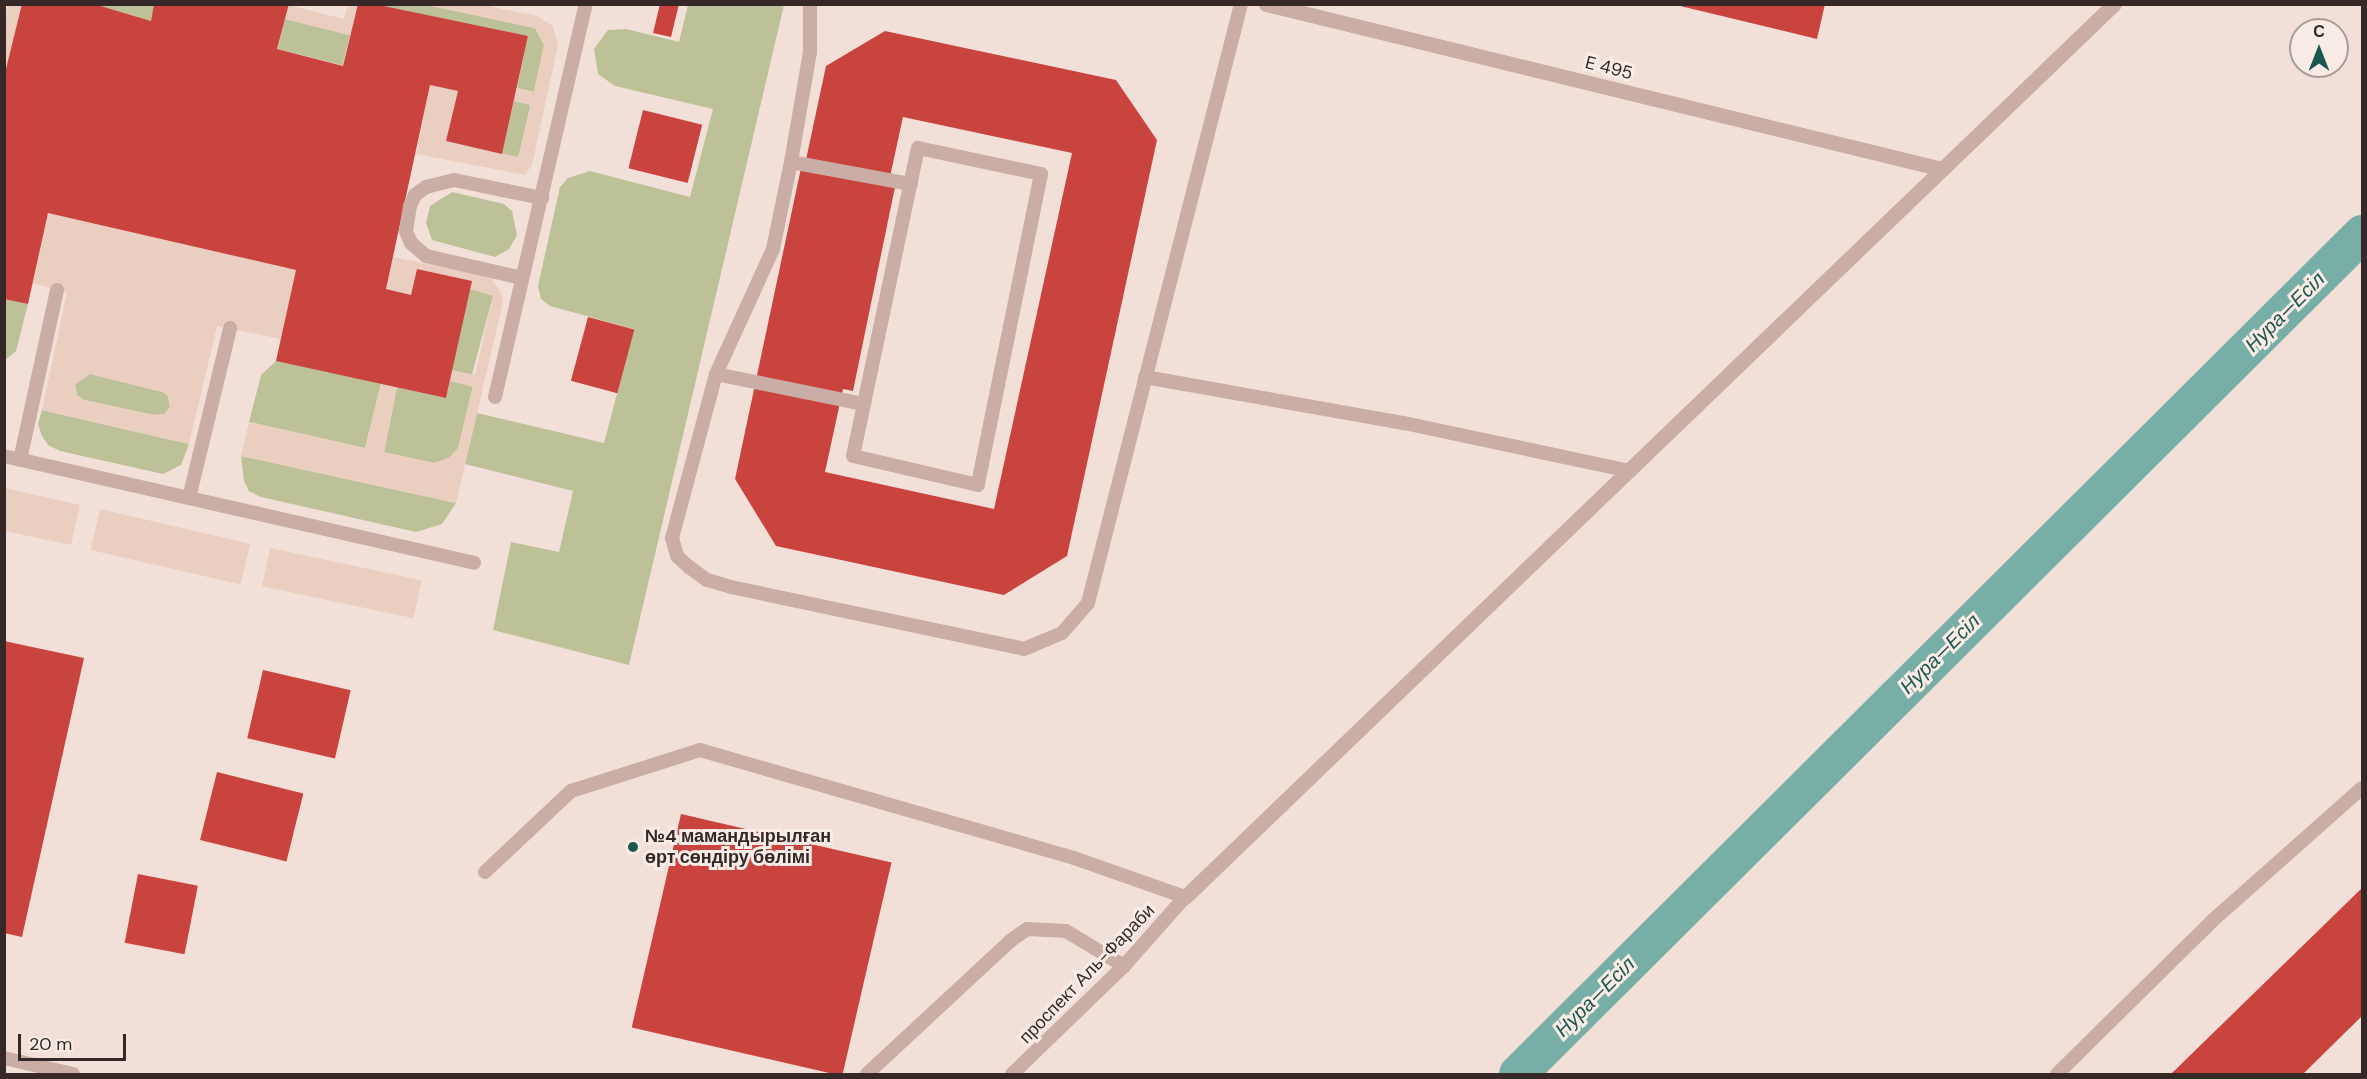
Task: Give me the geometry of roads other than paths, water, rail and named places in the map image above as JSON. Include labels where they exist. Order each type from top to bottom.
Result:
[{"type":"street","name":"E 495","points":[[1266,4],[1942,169]]},
{"type":"street","points":[[1185,897],[2114,4]]},
{"type":"lane","points":[[495,397],[586,4]]},
{"type":"lane","points":[[810,4],[810,52],[773,249],[716,374],[672,538],[677,556],[707,580],[731,587],[1024,649],[1062,633],[1088,603],[1241,4]]},
{"type":"lane","points":[[918,148],[1041,174],[978,484],[853,456],[911,184],[918,148]]},
{"type":"lane","points":[[791,162],[911,184]]},
{"type":"lane","points":[[522,278],[426,256],[411,243],[406,231],[410,206],[415,195],[426,187],[454,180],[542,198]]},
{"type":"lane","points":[[20,460],[57,290]]},
{"type":"lane","points":[[189,498],[230,328]]},
{"type":"lane","points":[[716,374],[864,404]]},
{"type":"lane","points":[[1145,377],[1404,423],[1630,471]]},
{"type":"lane","points":[[4,456],[474,564]]},
{"type":"lane","points":[[485,872],[571,791],[700,750],[1074,858],[1185,897]]},
{"type":"lane","points":[[2057,1074],[2212,921],[2362,788]]},
{"type":"lane","name":"проспект Аль-Фараби","points":[[1012,1074],[1124,966],[1185,897]]},
{"type":"lane","points":[[867,1074],[1027,929],[1066,930],[1124,966]]},
{"type":"lane","points":[[4,1058],[73,1074]]},
{"type":"waterway","name":"Нура—Есіл","points":[[1518,1074],[2362,234]]},
{"type":"place","name":"№4 мамандырылған өрт сөндіру бөлімі","points":[[633,847]]}]
